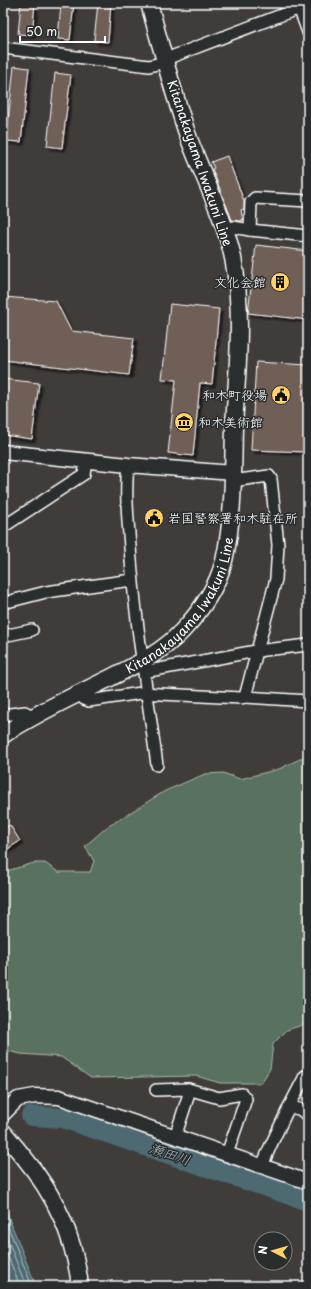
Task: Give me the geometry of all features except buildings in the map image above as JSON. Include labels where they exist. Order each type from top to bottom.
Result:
[{"type":"main road","name":"Kitanakayama Iwakuni Line","points":[[3,735],[79,694],[143,666],[181,632],[194,618],[211,593],[223,563],[230,527],[238,337],[238,298],[233,258],[225,231],[189,138],[164,62],[149,3]]},
{"type":"main road","points":[[3,1132],[34,1170],[52,1196],[73,1247],[78,1266],[80,1286]]},
{"type":"street","points":[[3,48],[149,66],[164,62],[171,57],[193,48],[301,7],[308,32]]},
{"type":"street","points":[[250,230],[251,202],[255,198],[308,201]]},
{"type":"street","points":[[225,231],[233,228],[308,236]]},
{"type":"street","points":[[3,452],[128,465],[232,473],[239,480],[269,476],[271,480],[278,545],[276,579],[245,697]]},
{"type":"street","points":[[3,527],[84,474],[86,460]]},
{"type":"street","points":[[128,465],[127,498],[132,580],[157,765]]},
{"type":"street","points":[[3,603],[46,592],[132,580]]},
{"type":"street","points":[[3,636],[32,630]]},
{"type":"street","points":[[143,666],[149,671],[256,651],[308,645]]},
{"type":"street","points":[[79,694],[84,699],[89,701],[141,693],[308,701]]},
{"type":"street","points":[[3,716],[25,712],[34,717]]},
{"type":"street","points":[[262,1166],[305,1076]]},
{"type":"street","points":[[175,1137],[188,1097],[188,1089]]},
{"type":"street","points":[[156,1090],[188,1089],[219,1098],[242,1094],[246,1099],[227,1154]]},
{"type":"street","points":[[3,1114],[18,1099],[35,1096],[59,1097],[308,1182]]},
{"type":"street","points":[[289,1107],[298,1109],[308,1116]]},
{"type":"green space","points":[[308,752],[308,1023],[287,1030],[273,1044],[270,1069],[261,1083],[220,1083],[196,1076],[91,1078],[61,1057],[21,1054],[3,1050],[3,872],[34,863],[45,863],[58,872],[90,872],[94,861],[85,846],[107,827],[165,791],[205,774],[223,773],[240,779],[279,769],[302,758]]},
{"type":"water","points":[[3,1204],[4,1206],[36,1286],[3,1286]]},
{"type":"waterway","name":"瀬田川","points":[[31,1116],[63,1118],[308,1201]]},
{"type":"place","name":"文化会館","points":[[280,282]]},
{"type":"place","name":"和木町役場","points":[[281,395]]},
{"type":"place","name":"和木美術館","points":[[184,422]]},
{"type":"place","name":"岩国警察署和木駐在所","points":[[154,518]]}]
